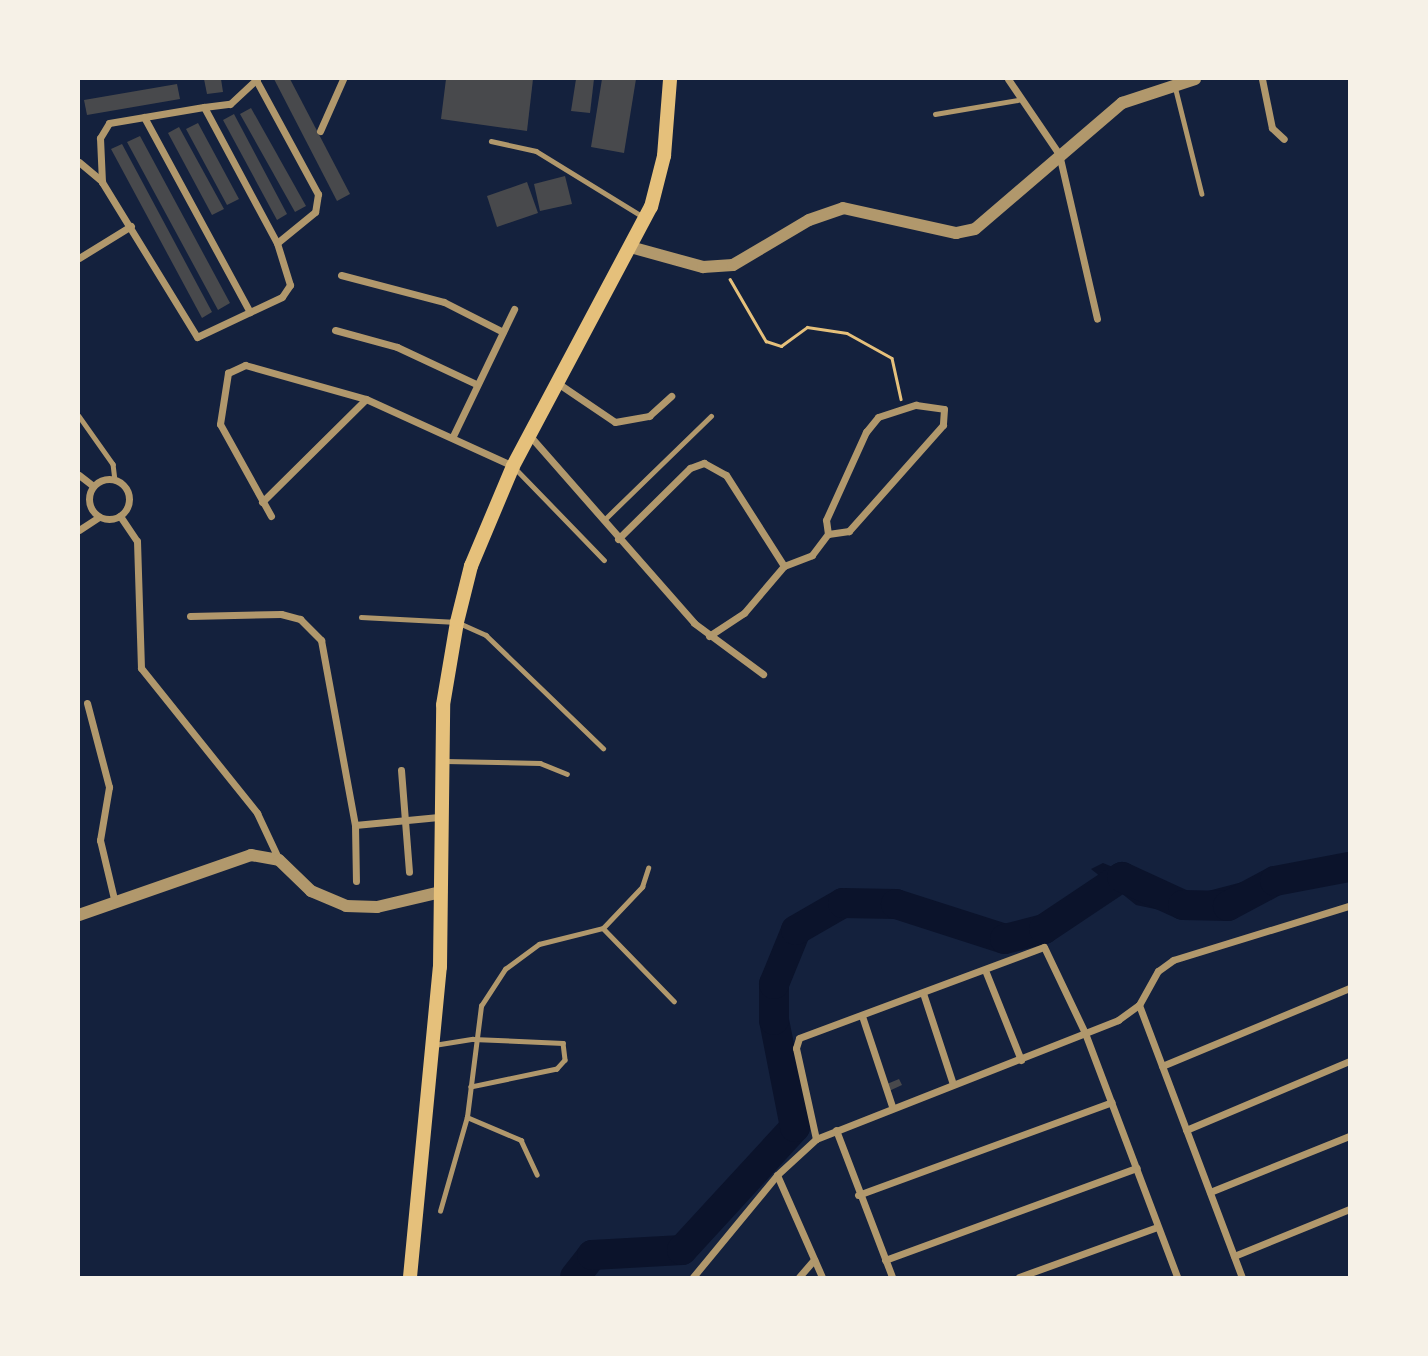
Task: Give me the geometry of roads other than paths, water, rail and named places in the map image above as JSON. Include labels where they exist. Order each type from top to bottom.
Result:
[{"type":"main road","points":[[410,1277],[433,1045],[441,892],[440,760],[457,622],[471,566],[513,466],[555,381],[634,248],[646,218],[664,156],[670,79]]},
{"type":"street","points":[[320,131],[343,79]]},
{"type":"street","points":[[1008,79],[1018,100],[1059,154],[1097,319]]},
{"type":"street","points":[[634,248],[724,266],[843,208],[956,233],[975,229],[1059,154],[1122,103],[1195,79]]},
{"type":"street","points":[[1262,79],[1272,128],[1284,139]]},
{"type":"street","points":[[102,181],[97,155],[109,122],[243,99],[257,80],[318,194],[315,212],[277,243]]},
{"type":"street","points":[[79,162],[102,181],[197,337],[282,297],[290,285],[277,243],[204,107]]},
{"type":"street","points":[[144,117],[250,312]]},
{"type":"street","points":[[79,258],[131,226]]},
{"type":"street","points":[[341,275],[444,302],[503,332]]},
{"type":"street","points":[[453,436],[514,309]]},
{"type":"street","points":[[335,330],[397,347],[476,384]]},
{"type":"street","points":[[271,516],[220,424],[228,373],[251,364],[366,399],[453,436],[513,466]]},
{"type":"street","points":[[555,381],[615,422],[649,416],[671,396]]},
{"type":"street","points":[[262,502],[366,399]]},
{"type":"street","points":[[709,636],[744,613],[784,566],[812,555],[828,534],[849,531],[946,415],[940,406],[903,409],[878,417],[866,432],[826,520],[828,534]]},
{"type":"street","points":[[529,435],[618,539],[709,636],[763,674]]},
{"type":"street","points":[[618,539],[691,468],[705,463],[726,475],[784,566]]},
{"type":"street","points":[[79,475],[93,486]]},
{"type":"street","points":[[93,486],[115,480],[129,496],[120,516]]},
{"type":"street","points":[[93,486],[89,505],[99,517]]},
{"type":"street","points":[[79,530],[99,517],[120,516]]},
{"type":"street","points":[[120,516],[137,541],[141,668],[257,813],[279,860],[311,891],[346,906],[377,907],[441,892]]},
{"type":"street","points":[[190,616],[281,614],[312,628],[329,663],[355,825],[356,881]]},
{"type":"street","points":[[87,703],[109,787],[100,840],[116,904]]},
{"type":"street","points":[[401,770],[409,872]]},
{"type":"street","points":[[355,825],[439,817]]},
{"type":"street","points":[[79,915],[251,855],[279,860]]},
{"type":"street","points":[[693,1277],[776,1175],[817,1139],[892,1106],[1021,1060],[1118,1020],[1139,1005],[1158,971],[1172,960],[1349,906]]},
{"type":"street","points":[[817,1139],[797,1042],[1044,947],[1085,1033],[1177,1277]]},
{"type":"street","points":[[985,970],[1021,1060]]},
{"type":"street","points":[[1162,1066],[1349,988]]},
{"type":"street","points":[[923,993],[953,1084]]},
{"type":"street","points":[[1139,1005],[1242,1277]]},
{"type":"street","points":[[862,1016],[892,1106]]},
{"type":"street","points":[[1186,1130],[1349,1061]]},
{"type":"street","points":[[858,1195],[1112,1102]]},
{"type":"street","points":[[836,1130],[858,1195],[892,1277]]},
{"type":"street","points":[[1210,1192],[1349,1136]]},
{"type":"street","points":[[885,1260],[1137,1168]]},
{"type":"street","points":[[776,1175],[822,1277]]},
{"type":"street","points":[[1234,1256],[1349,1209]]},
{"type":"street","points":[[1019,1277],[1157,1227]]},
{"type":"street","points":[[799,1277],[814,1260]]},
{"type":"lane","points":[[1175,85],[1202,194]]},
{"type":"lane","points":[[935,114],[1018,100]]},
{"type":"lane","points":[[491,141],[536,151],[646,218]]},
{"type":"lane","points":[[79,416],[113,464],[115,480]]},
{"type":"lane","points":[[604,520],[711,416]]},
{"type":"lane","points":[[513,466],[604,560]]},
{"type":"lane","points":[[361,617],[457,622],[486,635],[603,748]]},
{"type":"lane","points":[[440,760],[540,763],[567,774]]},
{"type":"lane","points":[[440,1211],[467,1117],[473,1039],[481,1006],[505,969],[539,944],[603,928],[642,887],[648,868]]},
{"type":"lane","points":[[603,928],[674,1001]]},
{"type":"lane","points":[[433,1045],[473,1039],[558,1040],[565,1060],[556,1069],[471,1087]]},
{"type":"lane","points":[[467,1117],[521,1140],[537,1175]]},
{"type":"water","points":[[1349,854],[1349,875],[1179,914],[1136,905],[1091,869],[1103,863],[1185,897]]},
{"type":"waterway","points":[[575,1277],[592,1255],[682,1250],[795,1127],[774,1020],[774,984],[796,930],[843,903],[896,904],[1005,939],[1044,929],[1122,877],[1183,905],[1228,906],[1275,881],[1349,867]]}]
